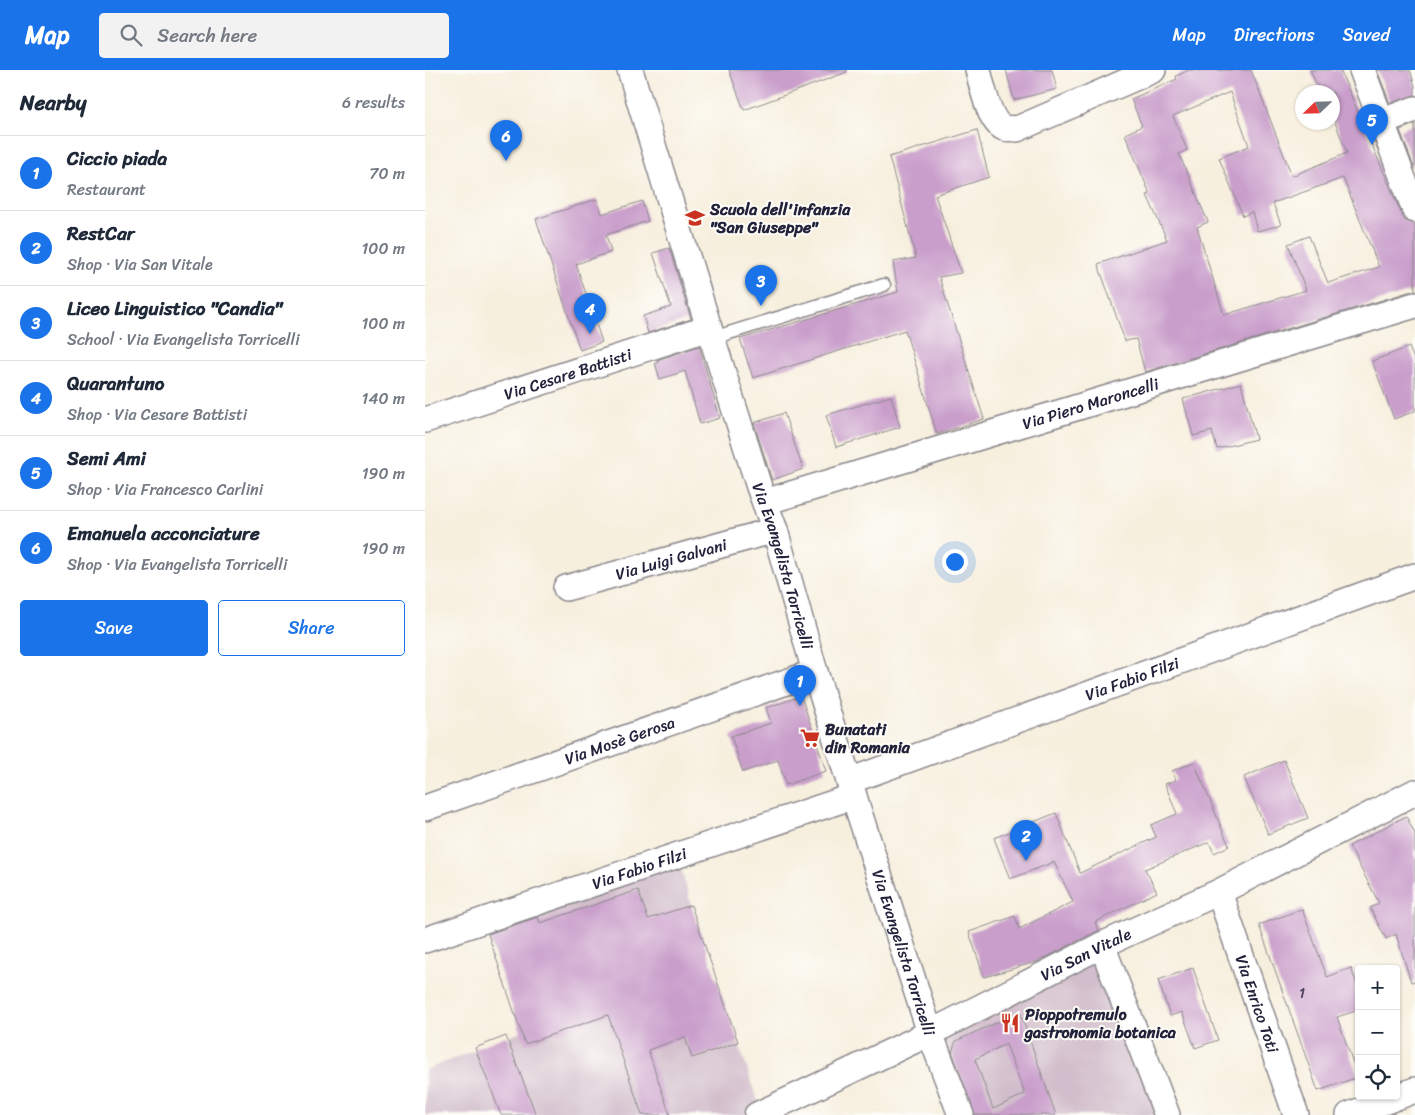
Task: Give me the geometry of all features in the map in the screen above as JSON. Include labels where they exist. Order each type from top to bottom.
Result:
[{"type":"street","name":"Via Evangelista Torricelli","points":[[630,70],[711,333],[775,530],[815,672],[930,1033],[961,1115]]},
{"type":"street","points":[[978,70],[989,109],[999,124],[1005,128],[1017,128],[1153,70]]},
{"type":"street","points":[[1363,70],[1415,210]]},
{"type":"street","points":[[1383,122],[1415,109]]},
{"type":"street","name":"Via Piero Maroncelli","points":[[765,502],[1415,305]]},
{"type":"street","name":"Via Cesare Battisti","points":[[425,420],[711,333]]},
{"type":"street","name":"Via Luigi Galvani","points":[[566,588],[775,530]]},
{"type":"street","name":"Via Fabio Filzi","points":[[425,940],[852,788],[1415,576]]},
{"type":"street","name":"Via Mosè Gerosa","points":[[425,808],[815,672]]},
{"type":"street","name":"Via San Vitale","points":[[757,1115],[796,1106],[930,1033],[1102,945],[1219,892],[1415,792]]},
{"type":"street","name":"Via Enrico Toti","points":[[1219,892],[1296,1115]]},
{"type":"street","points":[[1102,945],[1167,1115]]},
{"type":"street","points":[[1349,1115],[1415,1090]]},
{"type":"lane","points":[[711,333],[884,285]]},
{"type":"shaded area","points":[[679,860],[691,905],[761,1109],[749,1115],[425,1115],[425,1070],[521,1032],[484,924]]},
{"type":"shaded area","points":[[1101,948],[1165,1115],[964,1115],[933,1033]]},
{"type":"building","points":[[729,70],[847,70],[847,72],[744,110]]},
{"type":"building","points":[[1006,70],[1052,70],[1057,89],[1014,100]]},
{"type":"building","points":[[1189,70],[1251,70],[1292,176],[1347,153],[1338,130],[1340,130],[1340,85],[1317,85],[1310,70],[1340,70],[1402,215],[1406,221],[1415,224],[1415,290],[1145,372],[1136,339],[1125,341],[1098,264],[1167,240],[1147,195],[1150,194],[1125,134],[1142,126],[1131,99],[1177,79],[1176,76]],"holes":[[[1230,92],[1249,146],[1219,158],[1243,216],[1252,212],[1257,231],[1281,225],[1273,203],[1343,178],[1379,267],[1328,283],[1309,236],[1288,244],[1306,290],[1224,315],[1197,227],[1208,222],[1179,154],[1187,150],[1173,116]]]},
{"type":"building","points":[[1377,70],[1410,70],[1415,86],[1415,95],[1390,103]]},
{"type":"building","points":[[1415,124],[1415,167],[1414,167],[1400,130]]},
{"type":"building","points":[[977,130],[989,177],[935,195],[961,273],[939,277],[984,419],[937,434],[905,330],[753,378],[740,339],[898,292],[893,262],[916,258],[889,157]]},
{"type":"building","points":[[597,199],[602,214],[642,201],[648,221],[606,235],[611,252],[576,264],[602,342],[580,350],[536,219]]},
{"type":"building","points":[[669,248],[691,319],[648,333],[643,316],[671,307],[653,253]]},
{"type":"building","points":[[699,346],[720,418],[700,424],[685,371],[660,379],[655,363],[658,363],[657,360]]},
{"type":"building","points":[[1409,347],[1415,362],[1415,411],[1394,419],[1372,361]]},
{"type":"building","points":[[1241,383],[1256,439],[1217,449],[1212,431],[1193,436],[1183,399]]},
{"type":"building","points":[[891,396],[900,427],[836,447],[826,415]]},
{"type":"building","points":[[784,413],[803,469],[772,480],[754,423]]},
{"type":"building","points":[[801,696],[826,771],[786,785],[778,760],[743,772],[731,736],[771,723],[766,708]]},
{"type":"building","points":[[1284,760],[1308,818],[1268,834],[1244,777]]},
{"type":"building","points":[[1194,762],[1229,846],[1214,853],[1209,842],[1145,869],[1157,892],[1095,922],[1099,930],[1039,961],[984,977],[969,932],[1015,916],[1019,929],[1073,902],[1054,862],[1010,879],[994,838],[1056,813],[1080,873],[1156,837],[1151,825],[1177,814],[1165,784],[1176,780],[1172,771]]},
{"type":"building","points":[[1406,816],[1415,834],[1415,981],[1411,982],[1396,934],[1386,939],[1370,908],[1379,903],[1349,846]]},
{"type":"building","points":[[638,890],[648,919],[691,905],[738,1042],[692,1058],[685,1037],[648,1050],[670,1115],[642,1115],[608,1015],[525,1044],[488,934],[538,917],[540,923]]},
{"type":"building","points":[[1302,909],[1327,977],[1351,968],[1355,979],[1355,1011],[1337,1017],[1355,1068],[1355,1078],[1318,1091],[1259,925]]},
{"type":"building","points":[[1193,968],[1218,1040],[1195,1048],[1182,1012],[1170,1016],[1158,980]]},
{"type":"building","points":[[1020,1012],[1056,1115],[975,1115],[952,1052],[956,1041]],"holes":[[[1006,1044],[1025,1094],[993,1109],[975,1059]]]},
{"type":"building","points":[[506,1036],[536,1115],[501,1115],[475,1048]]},
{"type":"place","name":"Semi Ami","points":[[1372,145]]},
{"type":"place","name":"Emanuela acconciature","points":[[506,161]]},
{"type":"place","name":"Scuola dell'infanzia \"San Giuseppe\"","points":[[695,218]]},
{"type":"place","name":"Liceo Linguistico \"Candia\"","points":[[761,306]]},
{"type":"place","name":"Quarantuno","points":[[590,334]]},
{"type":"place","name":"Ciccio piada","points":[[800,706]]},
{"type":"place","name":"Bunatati din Romania","points":[[810,738]]},
{"type":"place","name":"RestCar","points":[[1026,861]]},
{"type":"place","name":"Pioppotremulo gastronomia botanica","points":[[1010,1023]]}]
